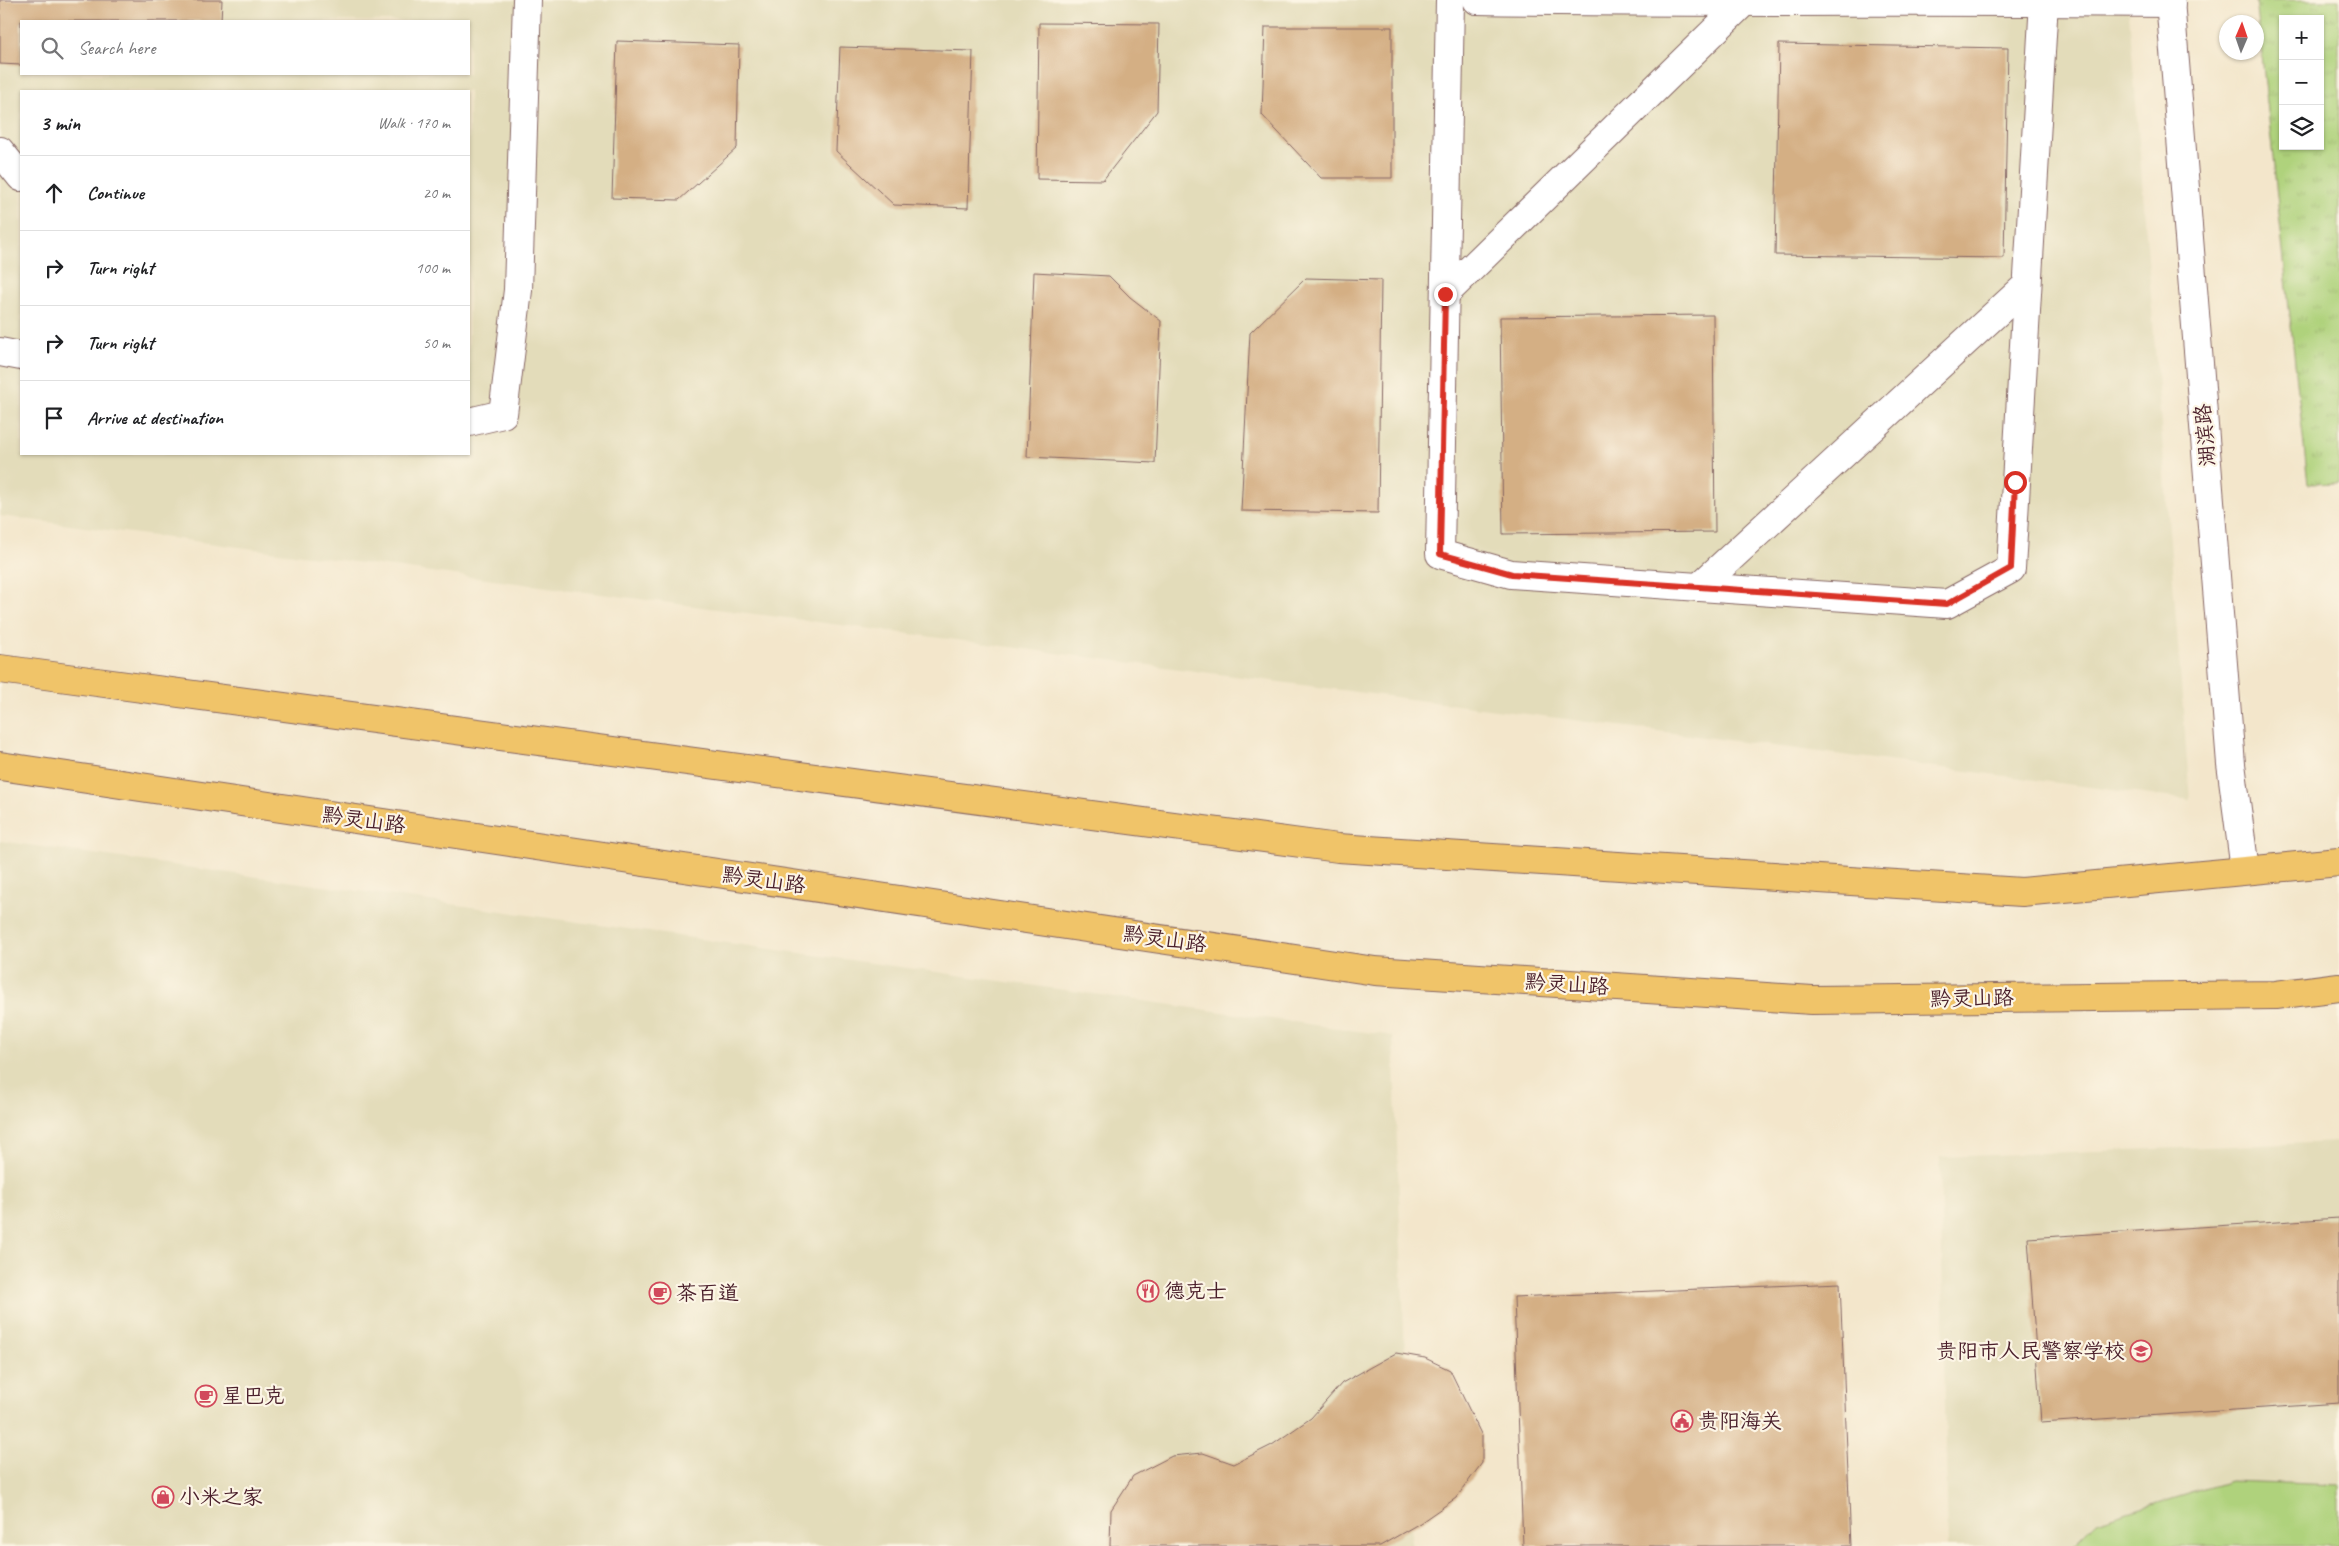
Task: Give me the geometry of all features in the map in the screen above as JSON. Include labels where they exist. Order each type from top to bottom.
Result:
[{"type":"main road","points":[[0,669],[1338,848],[2022,892],[2339,862]]},
{"type":"main road","name":"黔灵山路","points":[[0,766],[1375,971],[1812,1000],[2276,995],[2339,987]]},
{"type":"street","points":[[470,422],[503,414],[518,290],[527,0]]},
{"type":"street","points":[[1450,0],[1440,554],[1512,574],[1947,604],[2011,568],[2044,1]]},
{"type":"street","points":[[1477,0],[2170,2]]},
{"type":"street","points":[[1445,294],[1744,2]]},
{"type":"street","name":"湖滨路","points":[[2170,2],[2231,764],[2245,870]]},
{"type":"street","points":[[0,151],[20,176]]},
{"type":"street","points":[[1699,587],[2027,285]]},
{"type":"street","points":[[0,352],[20,356]]},
{"type":"shaded area","points":[[0,0],[2128,0],[2190,800],[0,516]]},
{"type":"shaded area","points":[[0,841],[1393,1036],[1412,1546],[0,1546]]},
{"type":"shaded area","name":"贵阳市人民警察学校","points":[[2339,1142],[2339,1546],[1948,1546],[1940,1157]]},
{"type":"green space","points":[[2256,0],[2339,0],[2339,483],[2308,484],[2262,60],[2264,60],[2264,15],[2258,15]]},
{"type":"green space","points":[[2230,1481],[2339,1485],[2339,1546],[2072,1546],[2096,1522]]},
{"type":"building","points":[[0,0],[222,0],[221,20],[20,20],[20,65],[0,64]]},
{"type":"building","points":[[1039,23],[1159,24],[1157,111],[1103,180],[1037,179]]},
{"type":"building","points":[[1265,27],[1392,27],[1392,178],[1321,178],[1262,115]]},
{"type":"building","points":[[617,41],[739,45],[737,148],[679,200],[612,198]]},
{"type":"building","points":[[1779,44],[2008,48],[2004,258],[1775,255]]},
{"type":"building","points":[[840,47],[973,51],[968,208],[894,205],[836,151]]},
{"type":"building","points":[[1034,272],[1109,276],[1130,297],[1161,321],[1155,463],[1027,457]]},
{"type":"building","points":[[1306,278],[1381,280],[1378,513],[1241,511],[1250,333]]},
{"type":"building","points":[[1713,315],[1715,532],[1503,534],[1500,317]]},
{"type":"building","points":[[2339,1218],[2339,1403],[2041,1423],[2028,1238]]},
{"type":"building","name":"贵阳海关","points":[[1840,1283],[1851,1546],[1523,1546],[1514,1297]]},
{"type":"building","points":[[1396,1353],[1425,1358],[1450,1370],[1482,1436],[1482,1463],[1456,1498],[1420,1523],[1380,1546],[1110,1546],[1111,1510],[1133,1476],[1172,1456],[1203,1453],[1234,1464],[1272,1445],[1311,1418],[1342,1383]]},
{"type":"place","name":"德克士","points":[[1148,1291]]},
{"type":"place","name":"茶百道","points":[[660,1293]]},
{"type":"place","name":"贵阳市人民警察学校","points":[[2141,1351]]},
{"type":"place","name":"星巴克","points":[[206,1396]]},
{"type":"place","name":"贵阳海关","points":[[1682,1421]]},
{"type":"place","name":"小米之家","points":[[163,1497]]},
{"type":"route","points":[[1445,294],[1440,554],[1512,574],[1947,604],[2011,568],[2015,482]]}]
